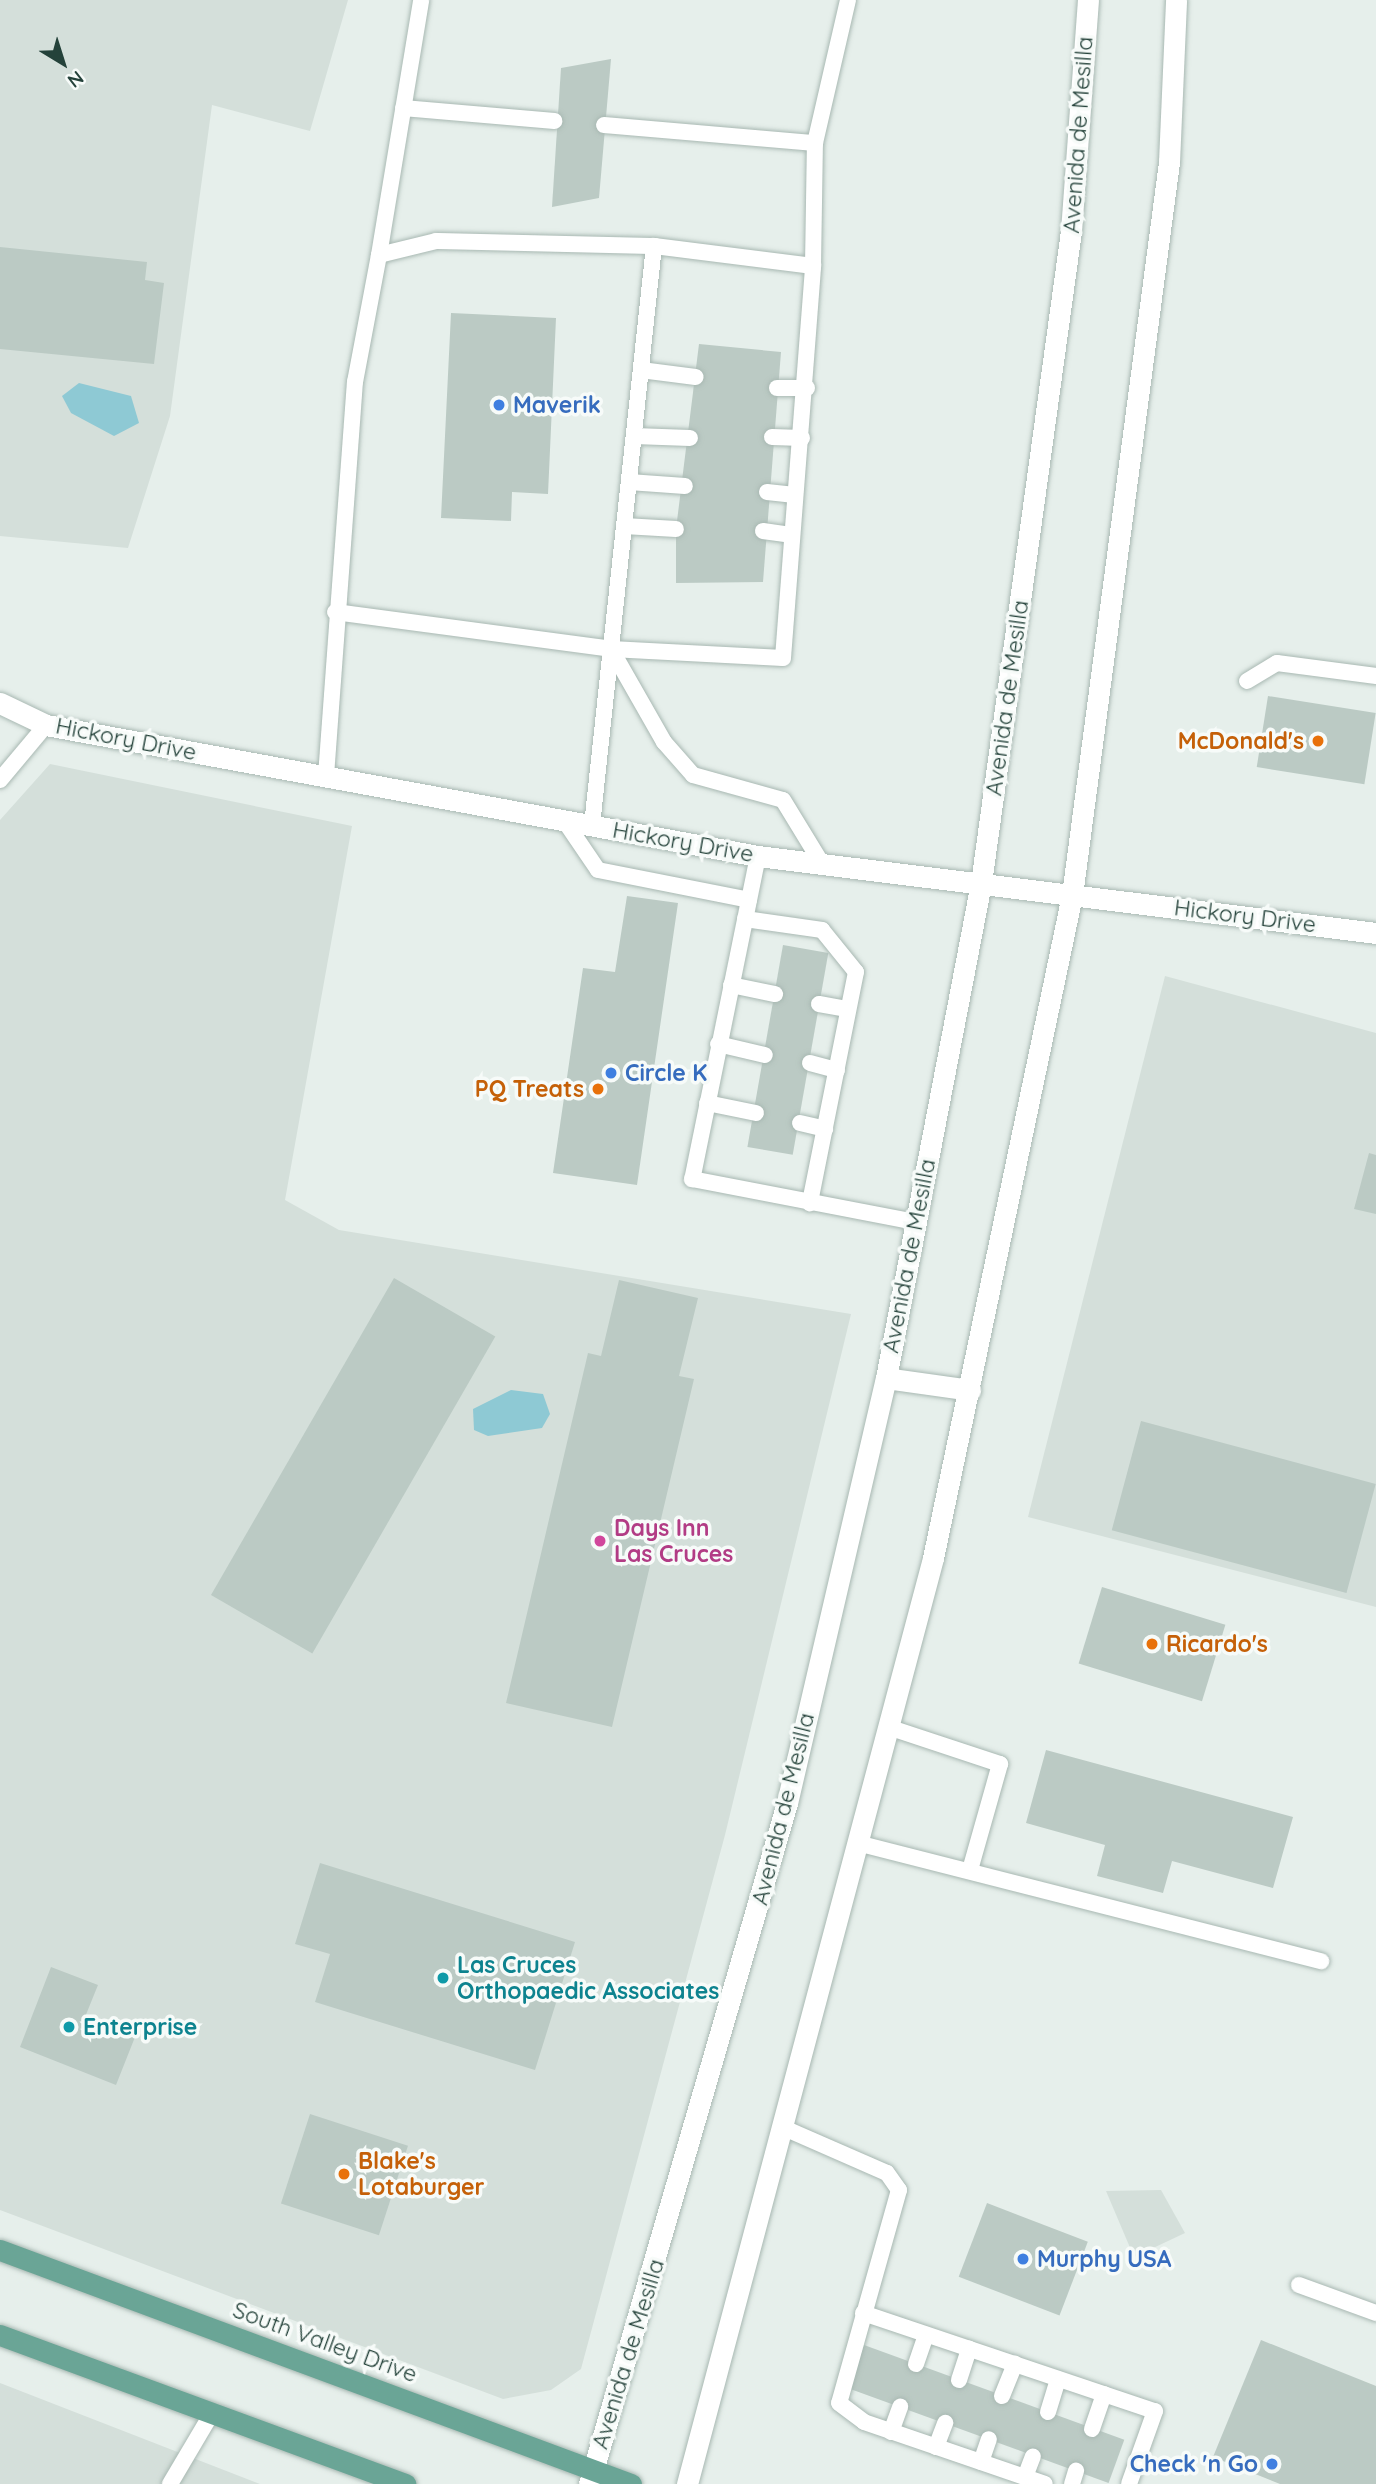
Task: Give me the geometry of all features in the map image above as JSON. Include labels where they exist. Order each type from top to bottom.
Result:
[{"type":"main road","name":"Avenida de Mesilla","points":[[591,2477],[784,1815],[886,1378],[981,883],[1068,256],[1088,0]]},
{"type":"main road","points":[[687,2484],[891,1728],[970,1391],[1072,895],[1169,162],[1176,0]]},
{"type":"main road","name":"Hickory Drive","points":[[0,703],[46,724],[758,856],[1376,933]]},
{"type":"main road","points":[[886,1378],[970,1391]]},
{"type":"main road","name":"South Valley Drive","points":[[0,2250],[591,2477],[631,2484]]},
{"type":"main road","points":[[0,2335],[406,2484]]},
{"type":"lane","points":[[327,776],[335,612],[355,382],[421,0]]},
{"type":"lane","points":[[335,612],[611,649],[783,658],[791,535],[807,388],[815,143],[848,0]]},
{"type":"lane","points":[[403,108],[554,121]]},
{"type":"lane","points":[[604,125],[815,143]]},
{"type":"lane","points":[[379,255],[436,242],[654,246],[813,266]]},
{"type":"lane","points":[[592,825],[654,246]]},
{"type":"lane","points":[[641,370],[696,377]]},
{"type":"lane","points":[[777,388],[807,388]]},
{"type":"lane","points":[[634,436],[690,438]]},
{"type":"lane","points":[[772,437],[802,438]]},
{"type":"lane","points":[[629,482],[685,486]]},
{"type":"lane","points":[[767,492],[795,495]]},
{"type":"lane","points":[[624,526],[676,529]]},
{"type":"lane","points":[[763,531],[791,535]]},
{"type":"lane","points":[[611,649],[664,742],[693,775],[783,800],[822,864]]},
{"type":"lane","points":[[1247,681],[1277,663],[1376,676]]},
{"type":"lane","points":[[0,780],[46,724]]},
{"type":"lane","points":[[564,820],[598,870],[749,900]]},
{"type":"lane","points":[[758,856],[692,1179],[916,1222]]},
{"type":"lane","points":[[746,919],[822,930],[856,972],[810,1203]]},
{"type":"lane","points":[[731,985],[775,993]]},
{"type":"lane","points":[[819,1003],[848,1009]]},
{"type":"lane","points":[[718,1044],[765,1055]]},
{"type":"lane","points":[[810,1063],[837,1070]]},
{"type":"lane","points":[[707,1103],[756,1113]]},
{"type":"lane","points":[[800,1123],[825,1129]]},
{"type":"lane","points":[[891,1728],[1000,1764],[970,1870]]},
{"type":"lane","points":[[861,1844],[1321,1961]]},
{"type":"lane","points":[[785,2128],[887,2173],[899,2190],[898,2210],[863,2313],[839,2403],[863,2423],[1045,2484]]},
{"type":"lane","points":[[1299,2285],[1376,2313]]},
{"type":"lane","points":[[863,2313],[1155,2411],[1129,2484]]},
{"type":"lane","points":[[916,2364],[926,2335]]},
{"type":"lane","points":[[959,2380],[969,2349]]},
{"type":"lane","points":[[1002,2396],[1015,2364]]},
{"type":"lane","points":[[1048,2413],[1058,2379]]},
{"type":"lane","points":[[1092,2429],[1104,2394]]},
{"type":"lane","points":[[891,2432],[900,2407]]},
{"type":"lane","points":[[170,2484],[212,2413]]},
{"type":"lane","points":[[936,2447],[945,2423]]},
{"type":"lane","points":[[981,2462],[989,2439]]},
{"type":"lane","points":[[1025,2477],[1033,2456]]},
{"type":"shaded area","points":[[0,0],[348,0],[310,131],[212,105],[170,416],[128,548],[0,536]]},
{"type":"shaded area","points":[[50,764],[352,826],[285,1200],[339,1230],[851,1314],[725,1835],[581,2369],[551,2390],[503,2399],[0,2210],[0,820]]},
{"type":"shaded area","points":[[1165,976],[1376,1033],[1376,1607],[1028,1517]]},
{"type":"shaded area","points":[[1161,2190],[1185,2233],[1134,2257],[1106,2191]]},
{"type":"shaded area","points":[[0,2383],[260,2484],[0,2484]]},
{"type":"water","points":[[79,383],[131,396],[139,423],[114,436],[71,413],[62,396]]},
{"type":"water","points":[[511,1390],[543,1394],[550,1414],[542,1428],[488,1436],[474,1430],[473,1409]]},
{"type":"building","points":[[611,59],[599,198],[552,207],[561,68]]},
{"type":"building","points":[[0,247],[147,262],[145,280],[164,283],[154,364],[0,349]]},
{"type":"building","name":"Maverik","points":[[451,313],[556,318],[548,494],[512,492],[511,521],[441,518]]},
{"type":"building","points":[[699,344],[781,352],[763,582],[676,583],[676,529]]},
{"type":"building","name":"McDonald's","points":[[1268,696],[1376,713],[1364,784],[1257,767]]},
{"type":"building","name":"Circle K","points":[[627,896],[678,903],[637,1185],[553,1173],[583,968],[615,972]]},
{"type":"building","name":"Circle K","points":[[783,945],[828,953],[793,1155],[747,1147]]},
{"type":"building","points":[[1369,1153],[1376,1155],[1376,1214],[1354,1209]]},
{"type":"building","points":[[394,1278],[495,1336],[312,1653],[211,1595]]},
{"type":"building","name":"Days Inn Las Cruces","points":[[619,1280],[698,1298],[679,1376],[694,1379],[612,1727],[506,1703],[588,1353],[601,1356]]},
{"type":"building","points":[[1141,1421],[1376,1484],[1346,1593],[1112,1530]]},
{"type":"building","name":"Ricardo's","points":[[1102,1587],[1225,1625],[1202,1701],[1079,1664]]},
{"type":"building","points":[[1046,1750],[1293,1817],[1273,1888],[1172,1861],[1163,1893],[1097,1876],[1105,1845],[1026,1823]]},
{"type":"building","name":"Las Cruces Orthopaedic Associates","points":[[320,1863],[575,1942],[535,2070],[315,2002],[330,1954],[295,1944]]},
{"type":"building","name":"Enterprise","points":[[51,1967],[98,1985],[85,2017],[135,2037],[116,2085],[20,2047]]},
{"type":"building","name":"Blake's Lotaburger","points":[[310,2114],[408,2146],[379,2235],[281,2203]]},
{"type":"building","name":"Murphy USA","points":[[987,2203],[1088,2242],[1060,2315],[959,2277]]},
{"type":"building","points":[[1261,2340],[1376,2386],[1376,2484],[1280,2484],[1213,2457]]},
{"type":"building","points":[[864,2345],[1124,2440],[1109,2483],[848,2388]]},
{"type":"place","name":"Maverik","points":[[499,405]]},
{"type":"place","name":"McDonald's","points":[[1318,741]]},
{"type":"place","name":"Circle K","points":[[611,1073]]},
{"type":"place","name":"PQ Treats","points":[[598,1089]]},
{"type":"place","name":"Days Inn Las Cruces","points":[[600,1541]]},
{"type":"place","name":"Ricardo's","points":[[1152,1644]]},
{"type":"place","name":"Las Cruces Orthopaedic Associates","points":[[443,1978]]},
{"type":"place","name":"Enterprise","points":[[69,2027]]},
{"type":"place","name":"Blake's Lotaburger","points":[[344,2174]]},
{"type":"place","name":"Murphy USA","points":[[1023,2259]]},
{"type":"place","name":"Check 'n Go","points":[[1272,2464]]}]
